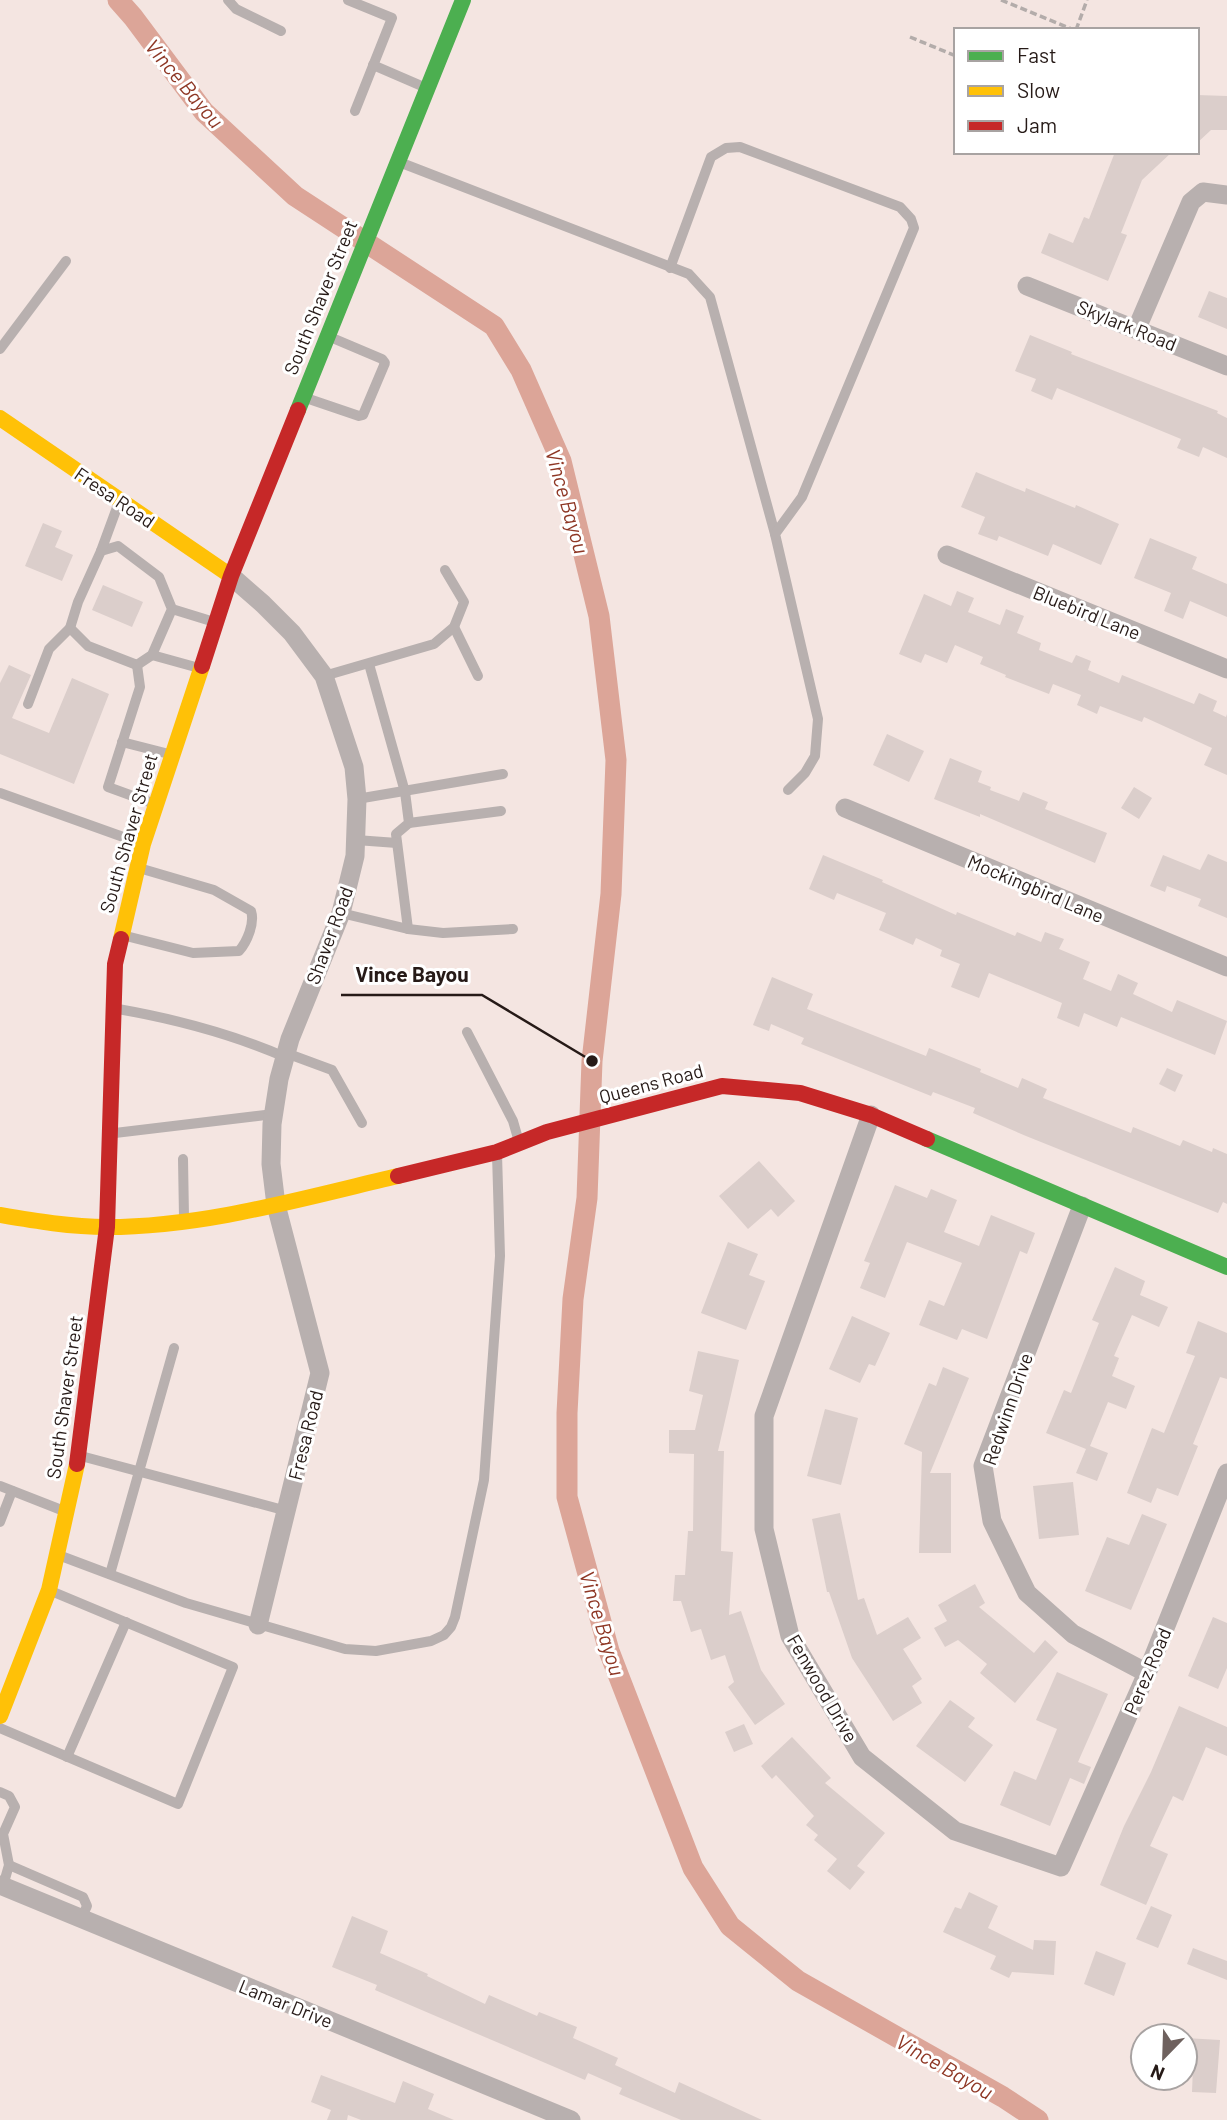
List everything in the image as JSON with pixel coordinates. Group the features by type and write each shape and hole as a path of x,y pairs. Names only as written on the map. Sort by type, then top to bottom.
{"main road":[{"name":"South Shaver Street","path":"0,1716 49,1590 79,1456 107,1227 115,964 143,844 214,621 231,576 463,0"},
{"name":"Fresa Road","path":"0,418 231,576"},
{"name":"Queens Road","path":"0,1215 53,1224 107,1227 185,1221 276,1205 497,1152 547,1132 722,1086 800,1093 871,1115 1227,1267"}],"street":[{"path":"1137,328 1191,202 1203,192 1227,195"},
{"name":"Skylark Road","path":"1027,286 1227,366"},
{"name":"Bluebird Lane","path":"947,555 1227,669"},
{"name":"Shaver Road","path":"231,576 292,633 324,676 354,767 357,799 355,856 341,913 279,1079 271,1164 276,1205"},
{"name":"Mockingbird Lane","path":"845,808 1227,967"},
{"name":"Fenwood Drive","path":"871,1115 764,1416 764,1529 790,1636 862,1757 955,1831 1061,1867"},
{"name":"Fresa Road","path":"258,1625 320,1373 276,1205"},
{"name":"Redwinn Drive","path":"1082,1206 983,1466 992,1521 1027,1593 1073,1634 1147,1673"},
{"name":"Perez Road","path":"1061,1867 1147,1673 1227,1473"},
{"name":"Lamar Drive","path":"1,1886 571,2120"}],"lane":[{"path":"228,0 236,9 281,31"},
{"path":"348,0 393,18 355,111"},
{"path":"373,65 427,88"},
{"path":"670,268 711,157 726,148 740,147 900,207 911,219 914,228 802,497 775,534"},
{"path":"398,161 689,274 710,297 775,534 818,719 815,756 806,773 788,790"},
{"path":"0,349 66,261"},
{"path":"303,396 359,416 363,415 385,363 382,359 327,336"},
{"path":"28,704 49,649 70,628 120,501"},
{"path":"70,628 88,646 136,664 152,655 172,609 159,578 118,545 102,551"},
{"path":"324,676 434,644 454,627 464,602 445,570"},
{"path":"172,609 214,621"},
{"path":"454,627 478,676"},
{"path":"152,655 200,668"},
{"path":"136,664 141,687 108,787 156,805"},
{"path":"369,664 405,792 409,823"},
{"path":"122,742 172,755"},
{"path":"357,799 503,774"},
{"path":"0,793 143,844"},
{"path":"408,929 396,834 409,823 501,811"},
{"path":"356,840 397,843"},
{"path":"122,935 193,953 239,951 244,945 253,919 251,911 214,890 138,868"},
{"path":"341,913 408,929 443,933 513,929"},
{"path":"114,1008 170,1018 187,1026 254,1044 332,1070 362,1122"},
{"path":"467,1032 513,1121 519,1143"},
{"path":"110,1133 183,1130 274,1114"},
{"path":"57,1555 186,1603 345,1649 376,1651 431,1641 444,1635 456,1617 484,1480 500,1256 497,1152"},
{"path":"183,1159 185,1221"},
{"path":"110,1574 174,1348"},
{"path":"79,1456 287,1511"},
{"path":"0,1486 68,1513"},
{"path":"0,1522 12,1491"},
{"path":"0,1728 178,1804 233,1667 49,1590"},
{"path":"67,1757 126,1622"},
{"path":"0,1792 9,1796 15,1807 3,1834 9,1865 1,1886"},
{"path":"9,1865 83,1897 87,1906 81,1919"}],"path":[{"path":"1001,0 1070,28"},
{"path":"1076,28 1087,0"},
{"path":"910,37 954,55"}],"building":[{"path":"1199,95 1227,96 1227,130 1211,130 1199,141"},
{"path":"1114,154 1170,154 1142,180 1121,233 1127,235 1108,281 1041,253 1049,233 1073,243 1084,217 1089,219"},
{"path":"1209,291 1227,298 1227,329 1198,317"},
{"path":"1030,335 1072,352 1071,354 1218,411 1217,413 1227,418 1227,458 1203,447 1199,457 1177,448 1181,439 1057,388 1052,400 1031,391 1036,379 1015,371"},
{"path":"976,472 1025,492 1026,488 1075,508 1076,505 1119,524 1101,565 1053,544 1048,556 999,536 997,541 978,534 985,517 961,507"},
{"path":"43,523 62,531 55,547 73,555 62,581 25,566"},
{"path":"1150,538 1197,557 1192,569 1227,584 1227,617 1190,601 1183,619 1164,611 1171,593 1134,578"},
{"path":"103,585 143,602 132,627 92,610"},
{"path":"957,591 974,598 968,612 1000,625 1006,609 1024,616 1017,633 1041,643 1039,650 1072,663 1076,655 1091,661 1088,670 1119,683 1122,675 1194,704 1199,693 1217,701 1213,711 1226,717 1227,714 1227,775 1204,765 1212,748 1144,717 1142,722 1100,706 1097,714 1077,705 1081,695 1053,684 1049,694 1005,677 1006,675 980,664 983,657 955,645 947,663 925,654 921,663 899,654 924,594 951,606"},
{"path":"9,665 31,675 12,718 49,733 72,678 109,694 74,784 0,754 0,683"},
{"path":"887,734 924,751 909,782 873,765"},
{"path":"950,758 982,771 978,782 991,787 990,790 1019,801 1023,792 1048,802 1045,809 1107,833 1095,863 980,814 980,817 934,799"},
{"path":"1134,787 1152,798 1139,819 1121,808"},
{"path":"1208,854 1227,862 1227,918 1198,906 1201,899 1167,886 1165,892 1150,886 1163,855 1200,870"},
{"path":"823,855 956,915 957,912 1015,936 1017,932 1041,942 1045,932 1064,939 1059,949 1090,962 1083,979 1111,991 1118,974 1138,983 1133,994 1172,1012 1177,1000 1227,1021 1215,1055 1121,1017 1117,1027 1084,1013 1079,1027 1057,1018 1062,1003 989,973 979,998 951,987 960,964 940,956 942,950 916,938 913,945 879,930 886,913 837,893 834,900 809,889"},
{"path":"772,977 813,994 807,1009 926,1056 929,1048 981,1069 980,1072 1018,1088 1022,1078 1047,1089 1043,1098 1131,1133 1133,1127 1180,1146 1183,1140 1212,1152 1213,1148 1227,1154 1227,1204 1223,1202 1218,1213 1026,1136 973,1113 975,1108 933,1092 931,1096 801,1044 804,1038 771,1024 769,1031 753,1025"},
{"path":"1167,1068 1183,1075 1175,1092 1159,1084"},
{"path":"759,1161 795,1201 778,1217 771,1209 748,1229 719,1196"},
{"path":"895,1185 927,1198 931,1189 957,1200 944,1232 979,1246 991,1215 1035,1233 1027,1254 1020,1251 987,1339 962,1329 957,1340 919,1325 929,1300 944,1306 962,1263 907,1242 885,1298 860,1288 870,1263 864,1261"},
{"path":"728,1242 758,1254 749,1275 765,1281 746,1330 701,1313"},
{"path":"1115,1267 1145,1281 1140,1295 1168,1307 1159,1327 1132,1315 1114,1356 1119,1358 1112,1376 1135,1386 1126,1409 1108,1402 1090,1446 1108,1453 1097,1481 1076,1473 1086,1449 1046,1433 1064,1390 1071,1393 1099,1323 1092,1320"},
{"path":"852,1316 890,1333 875,1366 869,1364 860,1383 829,1369"},
{"path":"1198,1321 1227,1333 1227,1379 1220,1377 1193,1444 1198,1446 1178,1496 1157,1488 1151,1503 1127,1493 1152,1428 1164,1433 1195,1356 1186,1353"},
{"path":"698,1351 739,1360 718,1451 724,1451 721,1551 733,1552 729,1615 741,1611 761,1670 785,1704 755,1725 728,1687 734,1682 725,1655 711,1660 701,1629 691,1632 681,1601 673,1601 675,1575 685,1575 688,1531 693,1531 694,1454 669,1453 669,1430 695,1430 703,1395 689,1391"},
{"path":"943,1367 969,1378 930,1473 951,1473 951,1553 919,1553 922,1452 904,1444 929,1383 936,1386"},
{"path":"825,1409 858,1418 841,1485 807,1476"},
{"path":"1073,1482 1079,1535 1039,1539 1033,1486"},
{"path":"840,1513 858,1600 864,1598 877,1635 908,1617 921,1638 903,1649 922,1679 912,1686 922,1703 893,1721 852,1658 827,1592 812,1519"},
{"path":"1142,1514 1167,1524 1131,1610 1085,1591 1107,1537 1129,1545"},
{"path":"975,1584 985,1603 979,1607 1034,1653 1045,1640 1058,1652 1015,1703 980,1673 987,1664 958,1640 945,1647 934,1628 947,1621 938,1605"},
{"path":"1213,1617 1227,1623 1227,1668 1218,1689 1188,1676"},
{"path":"1057,1672 1108,1694 1078,1762 1091,1767 1084,1784 1070,1778 1050,1826 1000,1805 1014,1771 1036,1780 1057,1729 1036,1720"},
{"path":"950,1700 975,1718 968,1727 993,1745 965,1782 916,1746"},
{"path":"1179,1706 1227,1727 1227,1756 1206,1747 1183,1801 1173,1796 1150,1846 1168,1854 1146,1905 1100,1885"},
{"path":"744,1724 753,1744 734,1752 725,1732"},
{"path":"792,1737 831,1778 825,1783 885,1833 857,1866 865,1872 850,1890 827,1871 837,1859 814,1840 818,1835 806,1825 814,1816 776,1775 772,1779 761,1766"},
{"path":"969,1892 998,1906 988,1928 1033,1950 1034,1940 1056,1941 1054,1975 1012,1972 1009,1978 990,1969 996,1956 943,1932 955,1907 961,1909"},
{"path":"1151,1906 1172,1915 1158,1948 1136,1939"},
{"path":"352,1916 388,1931 380,1953 485,2004 489,1995 537,2016 539,2012 577,2027 573,2038 618,2058 615,2065 675,2093 679,2082 762,2120 681,2120 619,2094 622,2088 588,2073 585,2080 375,1990 377,1985 332,1967"},
{"path":"1193,1948 1227,1961 1227,1980 1187,1964"},
{"path":"1096,1951 1126,1963 1114,1996 1084,1984"},
{"path":"1199,2039 1220,2040 1216,2093 1192,2092 1199,2092"},
{"path":"321,2075 395,2103 403,2081 434,2094 428,2109 454,2120 361,2120 348,2115 347,2120 327,2120 331,2110 311,2102"}],"waterway":[{"name":"Vince Bayou","path":"118,0 204,112 295,196 494,326 521,370 561,461 599,616 616,760 611,894 592,1061 587,1198 573,1299 567,1413 567,1497 609,1651 693,1868 730,1926 798,1981 1003,2097 1038,2120"}],"traffic: fast":[{"path":"298,410 463,0"},
{"path":"927,1139 1227,1267"}],"traffic: slow":[{"path":"0,418 231,576"},
{"path":"121,939 143,844 202,666"},
{"path":"0,1215 94,1227 144,1226 254,1210 398,1176"},
{"path":"0,1716 49,1590 77,1464"}],"traffic: jam":[{"path":"202,666 231,576 298,410"},
{"path":"77,1464 107,1227 115,964 121,939"},
{"path":"398,1176 497,1152 547,1132 722,1086 800,1093 871,1115 927,1139"}],"place":[{"name":"Vince Bayou","path":"592,1061"}]}
